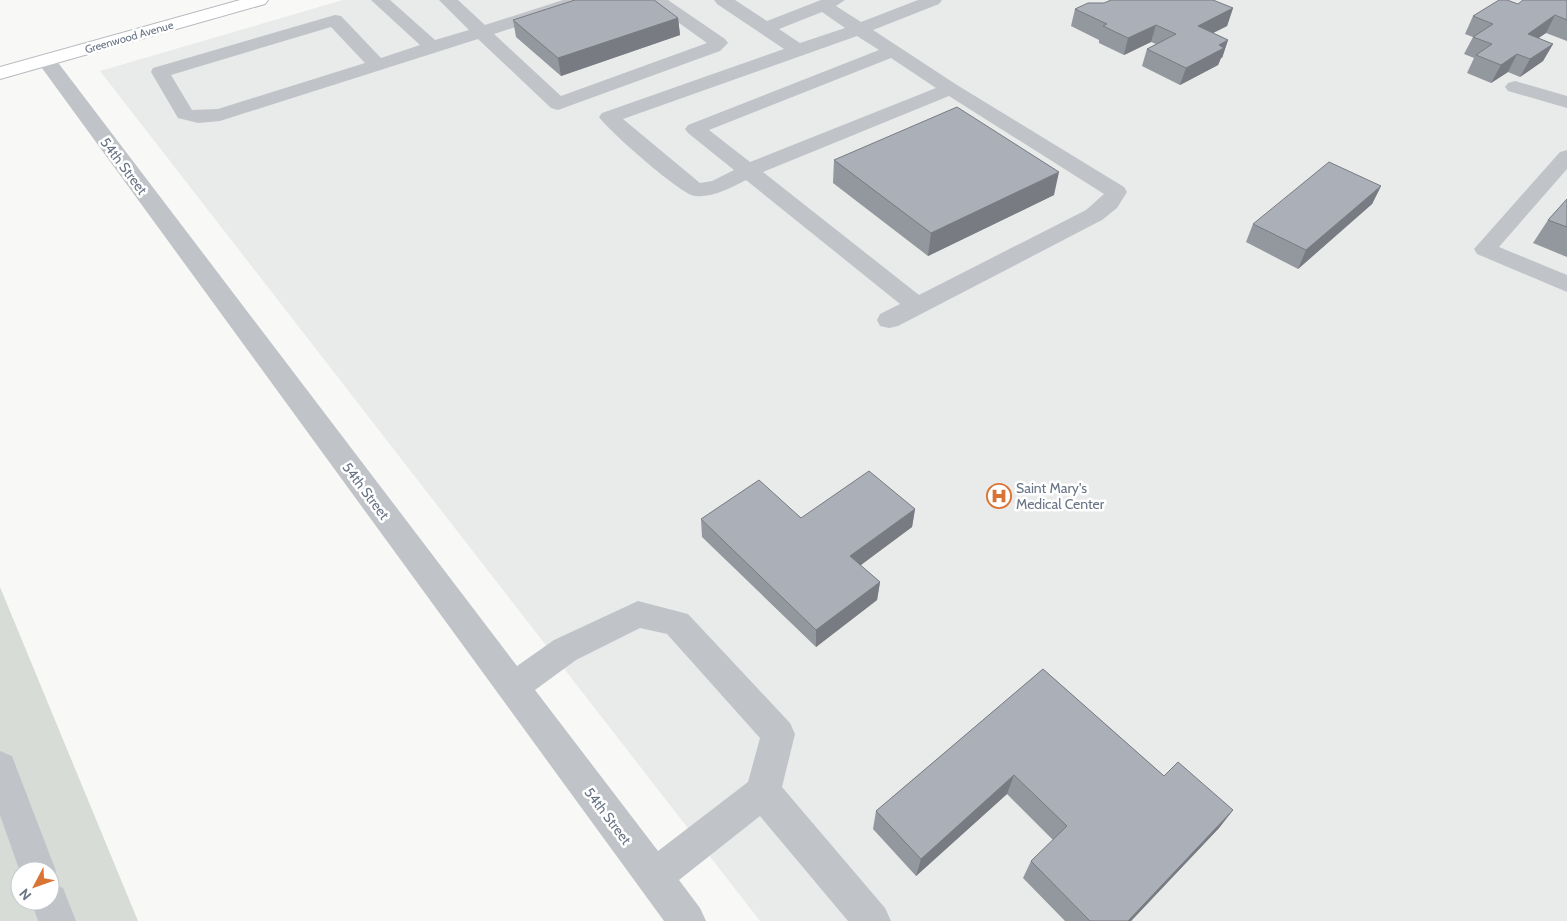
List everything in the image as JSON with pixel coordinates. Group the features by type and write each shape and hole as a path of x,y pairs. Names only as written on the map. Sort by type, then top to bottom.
{"main road":[{"name":"Greenwood Avenue","path":"0,74 259,0"}],"street":[{"path":"380,0 432,47"},
{"path":"448,0 558,104 714,47 718,43 656,0"},
{"path":"377,65 335,20 160,72 185,114 198,117 220,115 377,65 482,31 580,0"},
{"path":"723,0 798,50"},
{"path":"791,0 822,5 1116,192 1108,203 1094,215 889,320"},
{"path":"933,0 858,29 609,117 680,179 696,190 718,186 773,159 950,88"},
{"path":"766,28 822,5"},
{"path":"893,51 695,129 917,305"},
{"name":"54th Street","path":"46,60 687,921"},
{"path":"1515,87 1567,102"},
{"path":"1567,156 1486,249 1567,284"},
{"path":"513,687 565,650 638,614 677,623 778,734 764,792 654,877"},
{"path":"0,766 34,861"},
{"path":"764,792 872,921"}],"shaded area":[{"name":"Saint Mary's Medical Center","path":"343,0 1567,0 1567,921 760,921 100,71"},
{"path":"0,587 138,921 0,921"}],"building":[{"path":"575,0 654,0 678,18 558,58 513,20"},
{"path":"1111,0 1213,0 1233,8 1198,26 1228,40 1219,45 1224,48 1186,68 1147,49 1176,34 1156,25 1128,38 1103,26 1107,24 1075,9 1088,3 1104,3"},
{"path":"1499,0 1507,0 1518,4 1523,0 1565,0 1567,1 1567,20 1555,15 1528,34 1553,44 1530,59 1517,54 1501,65 1476,55 1492,44 1473,37 1493,24 1473,16"},
{"path":"957,107 1059,172 931,233 834,160"},
{"path":"1329,162 1381,186 1306,250 1253,224"},
{"path":"1567,199 1567,227 1548,220"},
{"path":"869,471 915,509 850,556 880,582 816,630 701,519 759,480 801,518"},
{"path":"1043,669 1164,776 1178,762 1233,810 1128,921 1090,921 1031,861 1067,826 1014,775 921,859 876,811"}],"place":[{"name":"Saint Mary's Medical Center","path":"999,496"}]}
